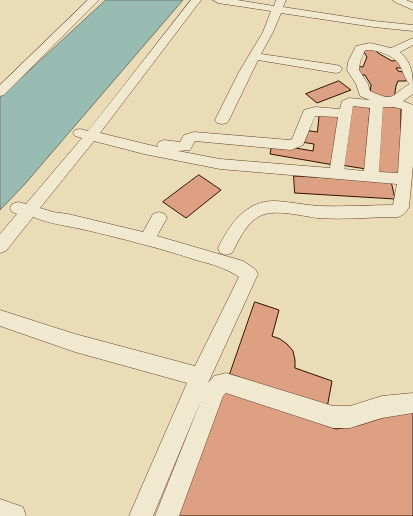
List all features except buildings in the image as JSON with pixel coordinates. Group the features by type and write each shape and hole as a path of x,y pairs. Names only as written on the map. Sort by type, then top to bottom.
{"street":[{"path":"0,92 94,0"},
{"path":"177,17 185,0"},
{"path":"0,246 24,209 85,135 177,17 196,0"},
{"path":"218,0 280,4 374,24 413,28"},
{"path":"398,0 413,8"},
{"path":"409,0 413,2"},
{"path":"222,120 245,72 268,32 280,4"},
{"path":"390,53 413,41"},
{"path":"364,93 361,80 353,71 360,48 369,45 378,47 402,60 413,81"},
{"path":"254,56 336,69"},
{"path":"314,107 364,93 376,99 393,102 401,99 413,88"},
{"path":"226,248 232,235 240,224 249,215 263,208 276,207 319,212 398,211 401,207 410,141 409,108 402,105 376,105 349,102 347,104 345,114 336,173"},
{"path":"371,176 376,105"},
{"path":"183,151 189,138 194,136 295,144 298,142 309,113 315,111 345,114"},
{"path":"85,135 144,149 183,151 220,164 405,179"},
{"path":"0,229 24,209"},
{"path":"24,209 52,218 68,220 147,239 238,266 249,274 200,377 141,516"},
{"path":"147,239 159,218"},
{"path":"0,318 75,343 200,377"},
{"path":"167,516 215,390 222,383 333,417 350,417 382,407 413,403"},
{"path":"0,511 14,516"}],"water":[{"path":"106,0 183,0 24,185 0,210 0,98"}]}
